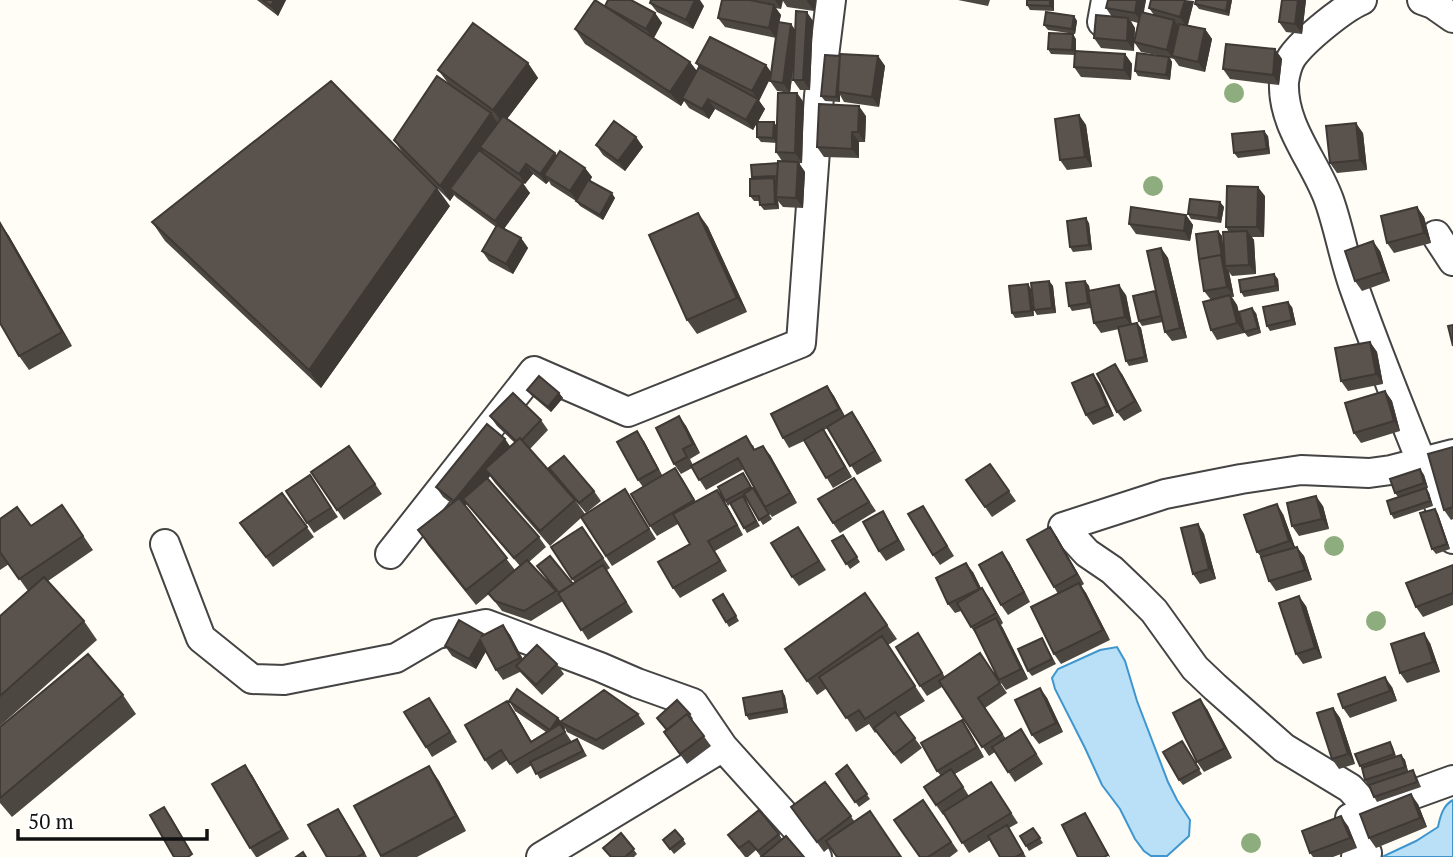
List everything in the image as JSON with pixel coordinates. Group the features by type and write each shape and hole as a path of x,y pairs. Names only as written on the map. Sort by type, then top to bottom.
{"street":[{"path":"390,554 534,371 628,412 800,343 819,96 831,0"},
{"path":"1362,0 1328,23 1291,58 1284,81 1287,107 1301,145 1329,200 1353,285 1453,540"},
{"path":"1422,0 1453,18"},
{"path":"1436,234 1453,261"},
{"path":"1370,810 1350,788 1284,748 1215,687 1195,668 1154,611 1112,570 1087,553 1063,527 1165,494 1241,479 1301,470 1391,470 1453,454"},
{"path":"165,544 201,638 252,679 284,680 396,658 437,634 486,624 692,703 723,747 806,839 817,857"},
{"path":"541,857 723,747"},
{"path":"1356,857 1367,853 1350,818 1453,780"}],"water":[{"path":"1117,647 1125,661 1168,782 1190,820 1189,836 1167,856 1151,856 1135,839 1120,809 1102,785 1052,678 1058,669 1100,650"},
{"path":"1453,800 1453,857 1382,857 1438,827 1444,808"}],"building":[{"path":"263,0 274,0 271,6"},
{"path":"595,0 690,62 670,92 575,29"},
{"path":"608,0 631,0 655,13 646,29 605,6"},
{"path":"651,0 695,0 686,20 650,3"},
{"path":"722,0 750,0 774,5 769,28 718,18"},
{"path":"1027,0 1050,0 1050,6 1027,5"},
{"path":"1108,0 1137,0 1135,13 1106,8"},
{"path":"1151,0 1185,0 1180,17 1149,8"},
{"path":"1196,0 1228,0 1226,11 1195,4"},
{"path":"1282,0 1298,0 1295,24 1279,22"},
{"path":"796,11 807,12 803,80 793,80"},
{"path":"1046,12 1074,16 1072,29 1044,25"},
{"path":"1141,12 1174,20 1167,50 1134,42"},
{"path":"1096,15 1128,18 1127,41 1094,38"},
{"path":"778,22 791,24 783,83 770,81"},
{"path":"473,23 528,63 493,110 438,70"},
{"path":"1179,24 1205,29 1198,62 1172,56"},
{"path":"1049,33 1073,34 1072,50 1048,49"},
{"path":"710,37 766,65 752,91 696,63"},
{"path":"1226,44 1275,49 1273,75 1223,69"},
{"path":"1075,51 1125,54 1124,70 1074,67"},
{"path":"1137,53 1169,57 1166,75 1135,71"},
{"path":"840,54 878,56 872,97 838,92"},
{"path":"825,55 840,56 836,97 821,96"},
{"path":"699,67 758,99 746,120 708,99 702,109 682,98"},
{"path":"437,76 491,113 440,186 394,140"},
{"path":"331,81 437,188 309,370 152,222"},
{"path":"778,93 797,93 795,153 776,152"},
{"path":"819,104 859,106 858,132 852,132 852,149 817,147"},
{"path":"1079,115 1085,157 1060,160 1055,119"},
{"path":"503,116 555,153 540,174 526,164 519,174 480,147"},
{"path":"614,121 636,137 618,161 596,145"},
{"path":"757,122 774,122 773,138 757,137"},
{"path":"1356,123 1360,160 1330,163 1326,126"},
{"path":"1264,131 1267,149 1234,153 1232,134"},
{"path":"479,150 523,183 495,221 450,189"},
{"path":"560,151 585,168 570,191 544,175"},
{"path":"778,161 798,162 796,198 776,197"},
{"path":"778,163 777,176 752,177 751,165"},
{"path":"774,178 775,204 760,205 759,196 750,196 750,179"},
{"path":"588,180 612,193 600,215 576,201"},
{"path":"1227,186 1258,187 1257,227 1226,227"},
{"path":"1190,199 1220,202 1218,218 1188,214"},
{"path":"1131,207 1186,215 1184,231 1129,224"},
{"path":"1417,207 1424,233 1387,243 1381,216"},
{"path":"698,213 737,298 687,320 649,235"},
{"path":"1086,218 1089,245 1070,247 1067,221"},
{"path":"0,223 62,332 19,356 0,323"},
{"path":"497,225 521,238 506,264 482,251"},
{"path":"1218,231 1222,257 1199,259 1196,234"},
{"path":"1247,231 1249,265 1225,266 1223,232"},
{"path":"1373,241 1383,272 1355,281 1345,251"},
{"path":"1161,248 1180,328 1165,332 1147,251"},
{"path":"1221,255 1227,287 1204,291 1199,259"},
{"path":"1274,274 1276,286 1241,292 1239,280"},
{"path":"1049,281 1052,308 1034,310 1031,283"},
{"path":"1085,281 1088,303 1069,306 1066,283"},
{"path":"1028,284 1031,311 1012,313 1009,286"},
{"path":"1119,285 1125,317 1094,323 1088,291"},
{"path":"1155,291 1161,316 1139,321 1133,296"},
{"path":"1230,295 1237,323 1211,330 1203,302"},
{"path":"1288,302 1292,320 1267,326 1263,307"},
{"path":"1252,308 1258,328 1244,332 1239,312"},
{"path":"1137,323 1145,357 1126,361 1118,327"},
{"path":"1453,325 1453,346 1448,326"},
{"path":"1370,342 1376,374 1341,381 1335,348"},
{"path":"1115,364 1135,401 1117,412 1097,374"},
{"path":"1093,374 1107,406 1086,415 1072,383"},
{"path":"539,376 559,393 548,407 527,390"},
{"path":"827,386 839,409 783,438 771,414"},
{"path":"1385,391 1394,421 1354,433 1345,403"},
{"path":"513,393 541,420 522,440 520,438 516,441 490,416"},
{"path":"852,412 875,451 850,466 827,427"},
{"path":"679,416 693,444 683,449 687,457 674,464 656,428"},
{"path":"487,424 505,439 454,501 436,487"},
{"path":"823,429 845,467 826,478 804,440"},
{"path":"637,431 658,469 638,480 617,442"},
{"path":"746,436 754,450 763,446 790,493 765,507 738,458 699,480 691,466"},
{"path":"520,438 575,500 540,531 485,469"},
{"path":"349,446 375,484 337,510 311,472"},
{"path":"1453,447 1453,507 1444,510 1428,454"},
{"path":"564,456 594,491 579,503 549,468"},
{"path":"990,464 1009,491 985,507 966,480"},
{"path":"675,468 694,500 650,526 631,494"},
{"path":"1420,469 1424,483 1395,493 1390,479"},
{"path":"743,473 751,487 725,501 718,487"},
{"path":"310,475 331,508 307,523 286,491"},
{"path":"487,478 539,537 514,558 463,499"},
{"path":"854,478 869,502 833,523 818,499"},
{"path":"753,488 769,514 759,520 744,494"},
{"path":"1426,488 1430,501 1391,514 1387,501"},
{"path":"625,489 649,529 606,556 581,517"},
{"path":"717,490 737,525 708,541 720,561 673,588 658,562 690,544 673,514"},
{"path":"282,493 307,527 266,557 240,523"},
{"path":"743,496 756,521 744,528 730,503"},
{"path":"1316,496 1322,519 1292,526 1287,503"},
{"path":"459,498 507,558 466,590 418,530"},
{"path":"1277,504 1289,541 1257,552 1244,515"},
{"path":"62,505 83,536 19,579 0,552 0,519 17,507 31,526"},
{"path":"923,506 947,546 933,555 908,514"},
{"path":"1435,509 1447,544 1432,549 1420,513"},
{"path":"883,511 898,540 879,551 863,522"},
{"path":"1198,524 1209,569 1193,574 1181,528"},
{"path":"582,527 603,558 572,579 551,547"},
{"path":"798,527 819,561 792,577 771,543"},
{"path":"1050,527 1077,574 1054,587 1027,540"},
{"path":"843,535 857,557 846,564 832,541"},
{"path":"1297,547 1305,570 1269,581 1261,557"},
{"path":"1002,552 1024,592 1001,605 979,565"},
{"path":"550,556 573,584 559,593 537,566"},
{"path":"527,560 556,591 524,611 495,601 488,593"},
{"path":"966,563 979,589 948,604 936,578"},
{"path":"603,565 626,602 581,630 558,593"},
{"path":"1453,565 1453,593 1416,607 1406,583"},
{"path":"44,577 84,621 0,696 0,616"},
{"path":"1079,583 1103,630 1054,654 1031,607"},
{"path":"982,588 996,613 971,627 957,603"},
{"path":"865,593 887,625 807,681 785,649"},
{"path":"723,594 736,616 726,622 713,600"},
{"path":"1299,596 1315,648 1296,654 1279,603"},
{"path":"996,618 1021,669 999,680 974,629"},
{"path":"459,620 483,634 482,636 503,625 520,658 496,670 480,640 469,659 445,646"},
{"path":"918,633 942,673 920,686 896,647"},
{"path":"1424,633 1433,662 1400,673 1391,644"},
{"path":"882,636 915,686 865,719 859,710 846,718 819,677"},
{"path":"1042,638 1052,659 1028,671 1018,649"},
{"path":"537,645 557,664 536,685 516,666"},
{"path":"980,653 1000,683 978,698 1002,734 982,747 939,681"},
{"path":"88,654 123,695 0,798 0,727"},
{"path":"1385,677 1390,691 1343,708 1338,694"},
{"path":"1040,688 1056,723 1032,735 1015,700"},
{"path":"517,689 558,718 550,730 509,701"},
{"path":"604,690 638,714 596,740 560,722"},
{"path":"782,691 785,708 746,715 743,698"},
{"path":"429,698 450,732 426,747 404,712"},
{"path":"1200,699 1225,748 1197,762 1173,713"},
{"path":"677,700 690,714 667,730 657,718"},
{"path":"507,701 531,742 560,724 565,732 510,764 501,750 485,760 465,725"},
{"path":"1333,708 1348,754 1332,759 1317,713"},
{"path":"895,712 915,738 894,754 874,728"},
{"path":"687,714 704,736 680,754 664,732"},
{"path":"962,720 977,747 937,771 921,743"},
{"path":"1021,729 1036,754 1008,772 992,747"},
{"path":"577,739 583,751 536,774 530,762"},
{"path":"1182,741 1199,769 1179,780 1163,752"},
{"path":"1390,742 1394,754 1360,766 1355,754"},
{"path":"1401,755 1405,767 1365,780 1362,768"},
{"path":"245,765 282,830 250,848 212,784"},
{"path":"847,765 867,794 855,802 836,774"},
{"path":"429,766 456,816 381,856 354,806"},
{"path":"951,769 963,787 936,805 924,787"},
{"path":"1413,770 1417,782 1374,797 1369,785"},
{"path":"825,782 851,816 817,842 791,807"},
{"path":"991,782 1011,813 962,843 943,812"},
{"path":"1411,794 1420,818 1369,838 1360,814"},
{"path":"923,800 951,842 928,857 920,857 894,820"},
{"path":"164,807 192,854 188,857 174,857 150,815"},
{"path":"338,809 364,853 357,857 327,857 308,825"},
{"path":"759,810 779,834 758,851 749,841 739,848 728,835"},
{"path":"870,811 901,857 837,857 826,841"},
{"path":"1085,813 1108,855 1104,857 1078,857 1062,825"},
{"path":"1341,816 1350,838 1310,853 1302,831"},
{"path":"1007,825 1023,853 1015,857 1000,857 988,836"},
{"path":"1033,828 1040,838 1026,846 1020,836"},
{"path":"675,830 683,839 670,849 663,840"},
{"path":"621,833 634,849 625,857 611,857 603,848"},
{"path":"786,836 804,857 761,857"}]}
